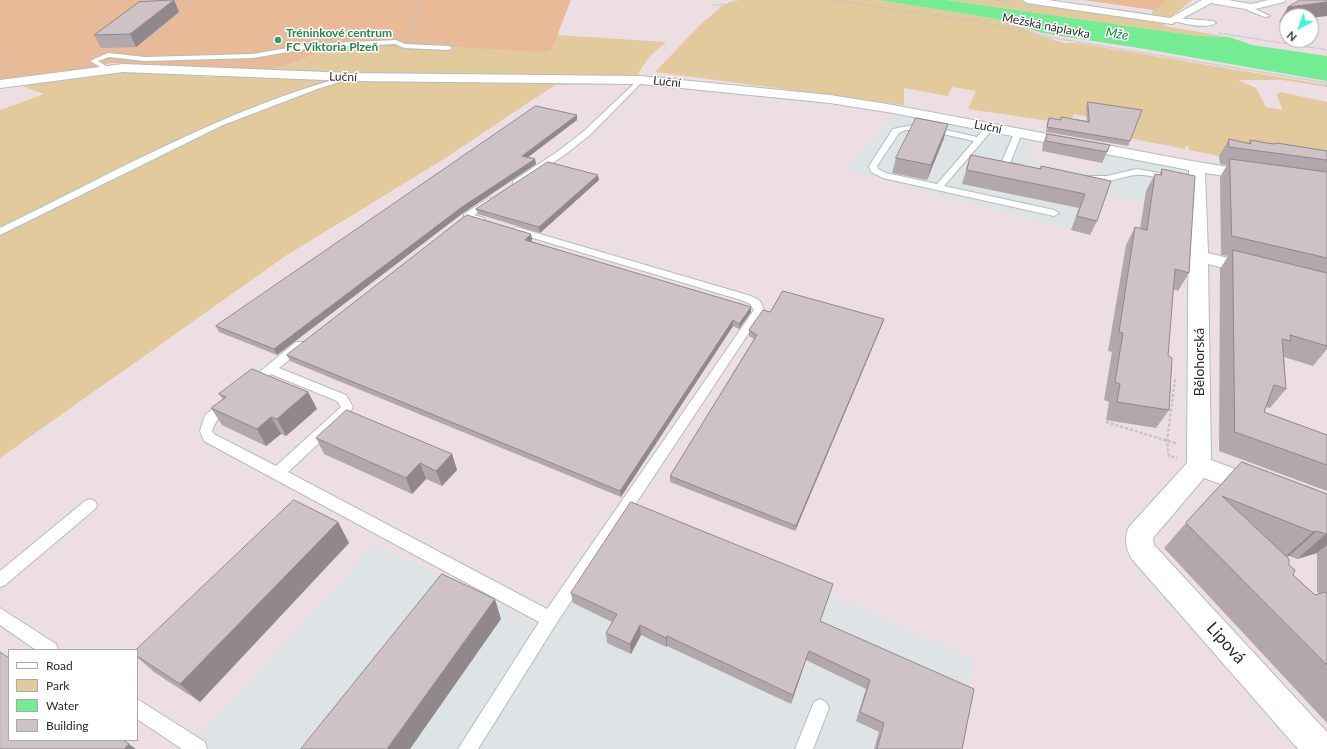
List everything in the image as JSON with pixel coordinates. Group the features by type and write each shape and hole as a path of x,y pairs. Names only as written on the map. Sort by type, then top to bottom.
{"street":[{"path":"1027,0 1174,20 1209,0 1251,7 1280,0"},
{"name":"Luční","path":"0,84 123,68 351,77 641,80 830,99 990,127 1197,167 1266,176"},
{"name":"Bělohorská","path":"1197,167 1193,182 1199,256 1199,466"},
{"path":"1199,256 1274,275"},
{"path":"1199,466 1276,494"},
{"name":"Lipová","path":"1199,466 1139,534 1141,550 1320,749"}],"lane":[{"path":"1251,7 1249,9 1251,11 1267,16"},
{"path":"1174,20 1197,23 1213,23"},
{"path":"109,70 93,62 108,55 145,59 218,58 267,55 311,46 396,42 404,46 449,48"},
{"path":"0,232 220,123 318,87 351,77"},
{"path":"454,226 560,154 587,133 641,80"},
{"path":"979,140 918,127 908,127 896,131 873,166 874,170 883,175 1054,213"},
{"path":"938,187 990,127"},
{"path":"1018,133 1005,164 1027,169"},
{"path":"1080,178 1107,179 1138,172 1179,180"},
{"path":"467,216 489,223"},
{"path":"467,749 550,619 759,310 759,306 753,301 745,298 504,227"},
{"path":"312,336 269,369 210,418 206,431 209,437 550,619"},
{"path":"269,369 342,398 346,402 347,407 343,414 278,473"},
{"path":"0,580 90,504"},
{"path":"0,616 49,649"},
{"path":"804,749 820,708"},
{"path":"138,709 198,749"}],"path":[{"path":"127,57 137,52 194,0"},
{"path":"404,46 412,19 421,8 424,0"},
{"path":"713,5 728,4 735,0"},
{"name":"Mežská náplavka","path":"832,0 974,21 1060,39 1327,83"},
{"path":"1212,31 1327,50"}],"shaded area":[{"name":"Tréninkové centrum FC Viktoria Plzeň","path":"0,0 571,0 552,49 546,52 453,47 452,49 386,47 383,45 336,47 286,65 262,71 111,63 78,72 0,81"},
{"path":"1083,0 1168,0 1154,10"},
{"path":"893,114 1033,139 1028,161 1096,174 1106,153 1186,168 1185,193 1145,204 1087,191 1071,230 847,170"},
{"path":"375,543 552,633 590,576 802,672 829,594 974,660 957,749 188,749"}],"green space":[{"path":"739,0 879,0 997,19 1037,33 1026,31 1064,43 1077,43 1327,85 1327,87 1283,80 1238,80 1256,88 1266,107 1283,110 1276,94 1281,92 1327,102 1327,182 1240,160 1189,150 1189,147 1185,146 1185,149 1113,135 1102,120 1074,114 1069,124 968,109 976,91 952,87 948,96 904,88 904,105 655,72 700,25 722,6"},
{"path":"946,0 1036,0 1096,6 1152,14 1152,11 1168,0 1192,0 1165,22 1164,26 1229,37 1198,36"},
{"path":"557,35 666,42 649,57 631,84 555,85 444,159 287,255 0,458 0,110 44,94 17,84 113,73 151,72 211,77 222,69 286,65 336,47 383,45 386,47 451,49 453,47 552,49"}],"water":[{"name":"Mže","path":"879,0 946,0 1198,36 1229,37 1252,45 1327,56 1327,81 1139,48 1042,33 997,19"}],"building":[{"path":"174,0 130,34 94,35 139,2"},
{"path":"1300,0 1327,0 1327,2 1288,7"},
{"path":"1088,102 1142,110 1130,141 1047,127 1049,118 1061,120 1061,117 1089,122"},
{"path":"536,106 577,115 522,156 535,159 462,207 274,349 216,326"},
{"path":"916,118 948,124 931,165 896,158"},
{"path":"1047,134 1110,145 1107,152 1046,141"},
{"path":"1229,139 1251,144 1250,140 1327,151 1327,160 1229,147"},
{"path":"971,155 1041,169 1041,166 1111,181 1097,221 1077,216 1085,194 967,170"},
{"path":"1230,159 1327,172 1327,258 1232,236"},
{"path":"548,162 598,175 539,227 476,209"},
{"path":"1162,169 1195,176 1189,273 1175,269 1168,356 1172,358 1169,410 1117,402 1120,384 1115,382 1123,333 1119,332 1135,227 1147,230 1155,174 1161,175"},
{"path":"467,215 531,234 525,240 751,307 739,324 733,320 620,491 287,355"},
{"path":"1233,250 1327,273 1327,346 1290,335 1291,341 1282,339 1286,389 1274,385 1264,412 1327,435 1327,465 1235,432"},
{"path":"783,291 884,319 796,526 670,476 757,335 749,330 763,310 770,312"},
{"path":"252,369 308,392 277,419 271,417 257,429 211,408 226,397 219,394"},
{"path":"347,410 452,454 436,471 420,463 406,478 316,438"},
{"path":"1242,462 1327,494 1327,534 1317,531 1313,532 1222,496 1289,559 1289,565 1295,570 1293,575 1315,595 1324,592 1327,594 1327,665 1186,523"},
{"path":"294,500 338,522 180,684 138,657 137,649"},
{"path":"631,502 833,584 820,621 974,689 962,749 877,749 884,723 860,712 870,680 809,651 793,695 667,636 666,638 640,625 630,644 606,633 617,614 571,593"},
{"path":"442,574 495,599 387,749 301,749"},
{"path":"0,652 8,657 8,741 124,741 129,744 124,749 0,749"}],"place":[{"name":"Tréninkové centrum FC Viktoria Plzeň","path":"278,40"}]}
